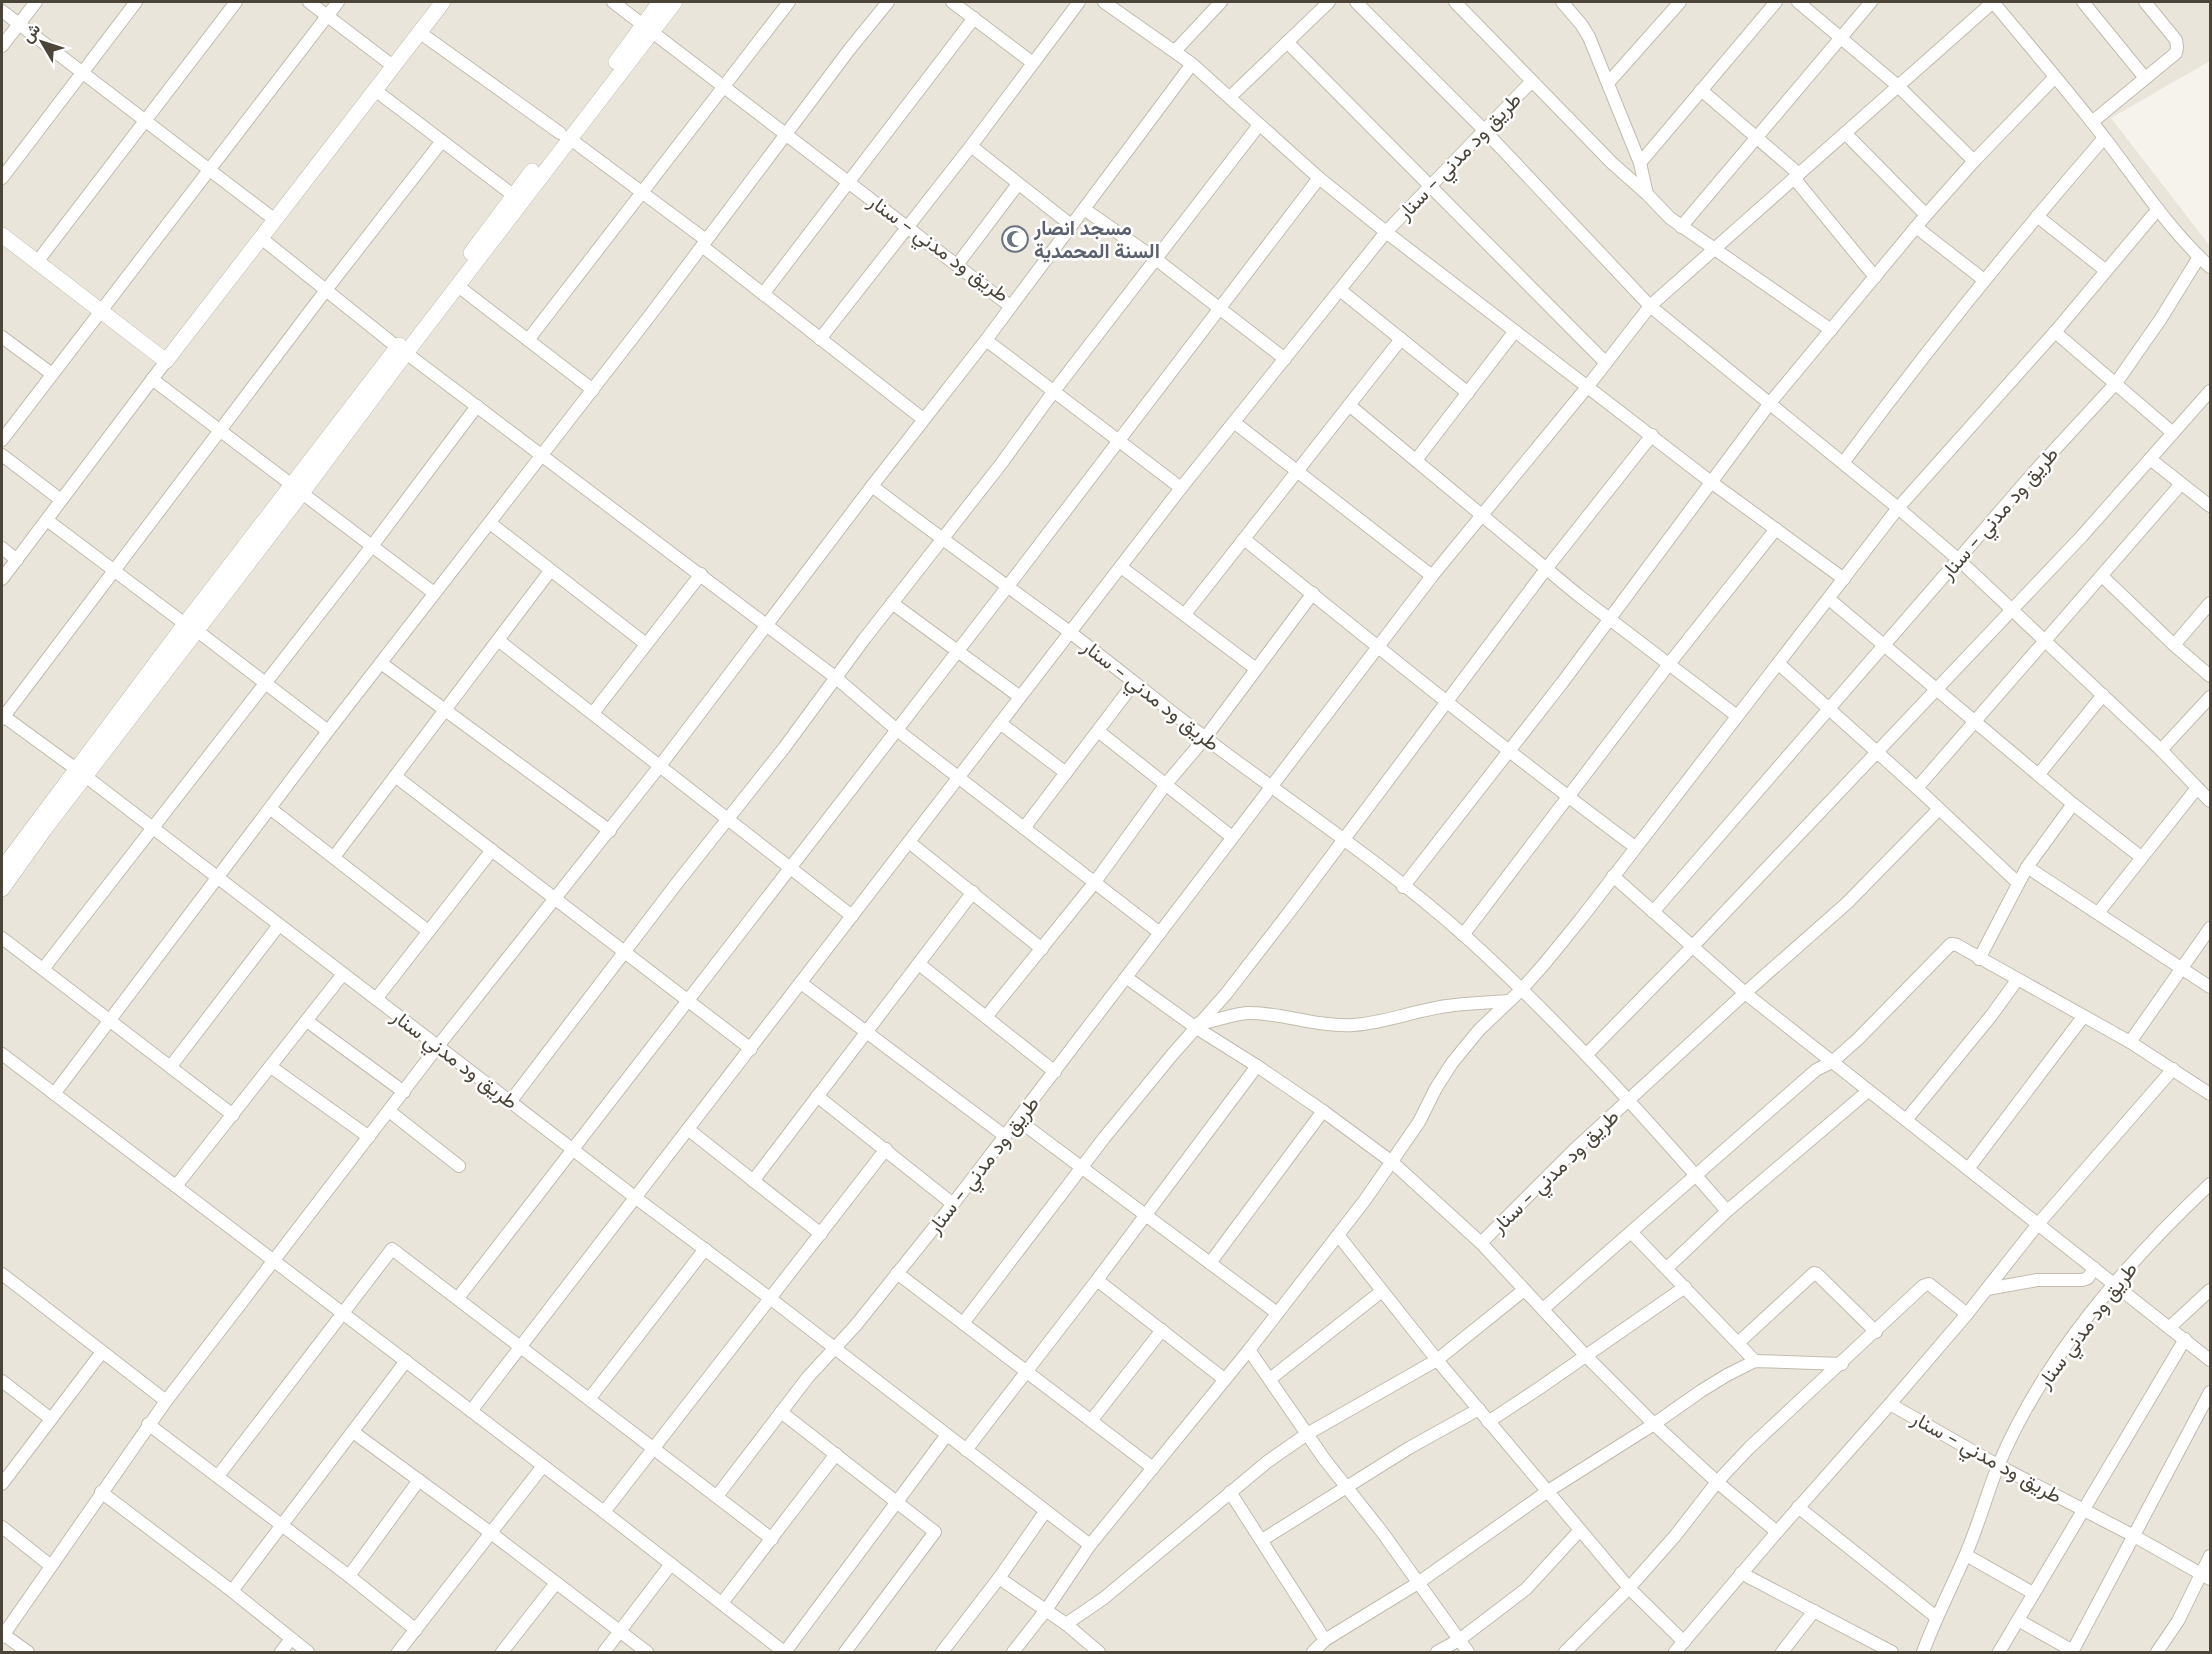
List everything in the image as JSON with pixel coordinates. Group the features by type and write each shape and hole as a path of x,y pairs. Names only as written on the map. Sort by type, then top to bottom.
{"street":[{"path":"2,46 36,2"},
{"path":"2,178 136,2"},
{"path":"37,262 236,2"},
{"path":"309,2 393,66"},
{"path":"2,440 338,2"},
{"path":"2,579 152,379 443,2"},
{"name":"طريق ود مدني - سنار","path":"613,2 1010,306 1192,64 1319,178 1386,232 1711,482 1844,579"},
{"path":"647,28 660,2"},
{"path":"401,350 459,286 565,135 647,28 675,2"},
{"path":"528,340 789,2"},
{"path":"54,1094 328,731 542,457 888,2"},
{"path":"952,2 1033,63"},
{"path":"820,339 971,146 1079,2"},
{"path":"1104,2 1192,64"},
{"path":"1175,51 1221,2"},
{"path":"1230,97 1329,2"},
{"path":"1356,2 1484,130 1650,306 1899,508 1959,560 2161,750 2211,801"},
{"path":"1455,2 1662,211 1831,330"},
{"path":"1562,2 1585,30 1640,163 1647,194"},
{"path":"1608,83 1680,2"},
{"path":"1640,163 1776,2"},
{"path":"1798,2 1898,86 1974,161"},
{"path":"1681,226 1871,2"},
{"name":"طريق ود مدني - سنار","path":"717,1496 808,1377 835,1348 953,1204 1432,576 1588,386 1650,306 1993,2 2092,122 2158,209 2199,258 2211,267"},
{"path":"2083,2 2145,78"},
{"path":"2092,122 2176,53 2176,40 2145,2"},
{"path":"2,11 275,220"},
{"path":"763,294 974,18"},
{"path":"419,32 643,192 763,294 923,419"},
{"path":"1287,42 1606,363"},
{"path":"1403,886 1610,619 1770,404 1916,226 1974,161 2055,77"},
{"name":"طريق ود مدني - سنار","path":"1532,81 1386,232 1180,488 1070,632 1205,738 1403,886 1463,935 1522,988 1587,1054 1727,1211"},
{"path":"375,90 513,195"},
{"path":"1701,90 1797,176 1875,277"},
{"path":"510,1102 1260,125"},
{"path":"1845,133 1926,215"},
{"path":"2,869 80,772 297,489 513,195 565,135"},
{"path":"1842,463 1984,280 2104,138"},
{"path":"80,772 2,717 442,141"},
{"path":"971,146 1071,225"},
{"path":"458,1298 1008,586 1319,178"},
{"path":"957,265 1018,184"},
{"path":"1084,209 1285,359"},
{"path":"1013,1653 1046,1610 1090,1545 1249,1350 1338,1235 1419,1122 1452,1063 1479,1030 1545,963 1899,508 2055,332 2158,209"},
{"path":"2037,216 2105,270"},
{"path":"1916,226 1984,280"},
{"path":"2,235 166,361"},
{"path":"261,238 401,350 835,677 897,730 1160,933"},
{"name":"طريق ود مدني - سنار","path":"1653,912 2034,472 2116,383 2160,320 2199,258"},
{"path":"459,286 593,390"},
{"path":"1340,290 1468,393"},
{"path":"28,1653 4,1630 51,1566 148,1424 438,1046 610,831 1010,306"},
{"path":"1416,460 1515,331"},
{"path":"2055,332 2173,433"},
{"path":"2,337 52,374"},
{"path":"1185,614 1401,339"},
{"path":"986,340 1180,488"},
{"path":"152,379 434,593"},
{"path":"1587,1054 1936,690 2211,391"},
{"path":"1349,405 1483,514 1546,569 1737,716"},
{"path":"43,969 372,546 477,406"},
{"path":"1234,423 1432,576"},
{"path":"964,1322 1082,1167 1197,1025 1233,985 1546,569 1652,435"},
{"path":"2,455 62,500"},
{"path":"2150,459 2209,503"},
{"path":"1917,788 2181,484"},
{"path":"471,1411 1070,632 942,540 872,486"},
{"path":"47,520 328,731"},
{"path":"490,523 646,644"},
{"path":"1463,935 1669,664 1776,529"},
{"path":"1244,539 1447,702 1635,847"},
{"path":"2,548 17,560"},
{"path":"1121,567 1256,669"},
{"path":"334,857 550,571"},
{"path":"593,713 701,574"},
{"path":"2102,576 2174,645 2211,676"},
{"path":"987,1017 1095,882 1166,784 1205,738 1312,593"},
{"path":"1829,599 2073,804 2141,857"},
{"path":"892,603 1020,697"},
{"path":"2174,645 2211,603"},
{"path":"498,640 852,916"},
{"path":"381,663 610,831"},
{"path":"1779,664 1940,809 2018,883"},
{"path":"1024,828 1134,683"},
{"path":"2039,774 2103,695"},
{"path":"2161,750 2211,697"},
{"path":"1000,723 1066,773"},
{"path":"1098,731 1232,837"},
{"path":"2,890 80,772"},
{"name":"طريق ود مدني سنار","path":"80,772 1090,1545"},
{"path":"395,776 751,1049"},
{"path":"2098,913 2197,788"},
{"path":"1979,959 2027,867 2073,804"},
{"path":"271,809 428,931"},
{"name":"طريق ود مدني - سنار","path":"1481,1243 1523,1199 1629,1100 1847,903 1940,809"},
{"path":"909,842 1042,949"},
{"path":"376,999 492,850"},
{"path":"2027,867 2211,987"},
{"path":"1613,876 1745,993 2211,1360"},
{"path":"753,1181 973,892"},
{"path":"171,1066 279,925"},
{"path":"2130,1042 2211,928"},
{"path":"2,938 233,1115"},
{"path":"1543,1309 1816,1070 1832,1062 1858,1039 1951,944 1957,945 2130,1042 2211,1094"},
{"path":"919,964 1055,1072"},
{"path":"176,1186 343,974"},
{"name":"طريق ود مدني - سنار","path":"1127,978 1323,1111 1392,1162 1481,1243 1586,1356 1654,1424 1717,1482 1777,1532"},
{"path":"1906,1120 1991,1016 2017,980"},
{"path":"801,983 1005,1136"},
{"path":"1197,1025 1240,1013 1301,1018 1335,1025 1356,1025 1447,1006 1507,1001"},
{"path":"1968,1169 2083,1017"},
{"path":"307,1021 404,1092"},
{"path":"2,1054 604,1512 784,1653 946,1436"},
{"path":"966,1450 1257,1066"},
{"path":"271,1067 369,1137"},
{"name":"طريق ود مدني - سنار","path":"1675,1653 1798,1507 1967,1314 2038,1224 2173,1069"},
{"path":"1667,1268 1727,1211 1868,1091"},
{"path":"817,1096 953,1204"},
{"path":"389,1111 459,1166"},
{"path":"1210,1263 1323,1111"},
{"path":"1018,1120 1277,1313"},
{"path":"689,1130 821,1234"},
{"path":"604,1512 886,1149"},
{"name":"طريق ود مدني سنار","path":"1923,1653 1936,1617 1966,1555 1998,1466 2036,1392 2069,1342 2113,1285 2168,1225 2211,1184"},
{"path":"1631,1232 1755,1361"},
{"path":"1338,1235 1488,1422 1629,1588 1684,1642"},
{"path":"218,1476 392,1249 772,1539"},
{"path":"590,1398 705,1249"},
{"path":"1987,1289 2037,1280 2082,1280 2088,1278 2094,1268"},
{"path":"897,1273 1153,1468"},
{"path":"1738,1343 1814,1273 1876,1332"},
{"path":"2,1274 166,1401"},
{"path":"1097,1280 1224,1379"},
{"path":"1565,1653 1629,1588 1675,1536 1717,1482 1749,1448 1842,1364 1923,1286 1929,1284 1967,1314"},
{"path":"1488,1422 1684,1287"},
{"path":"1066,1624 1104,1598 1267,1462 1307,1434 1437,1360 1524,1290"},
{"path":"2169,1328 2211,1290"},
{"path":"1270,1379 1382,1291"},
{"path":"1091,1421 1161,1330"},
{"name":"طريق ود مدني - سنار","path":"2000,1653 2033,1593 2185,1340"},
{"path":"1249,1350 1307,1434 1468,1653"},
{"path":"2,1484 102,1352"},
{"path":"1313,1653 1325,1640 1418,1583 1548,1491 1654,1424 1701,1391 1755,1361 1842,1364"},
{"path":"232,1591 406,1362"},
{"path":"2,1383 51,1419"},
{"path":"2018,1620 2073,1652 2211,1392"},
{"name":"طريق ود مدني - سنار","path":"1890,1404 1998,1466 2206,1576"},
{"path":"1262,1540 1346,1486 1479,1409"},
{"path":"781,1412 935,1532 845,1653"},
{"path":"148,1424 349,1576 416,1630"},
{"path":"353,1432 491,1533 647,1653"},
{"path":"722,1603 836,1454"},
{"path":"398,1653 543,1466"},
{"path":"349,1576 419,1480"},
{"path":"101,1492 232,1591 308,1653"},
{"path":"1230,1492 1325,1640"},
{"path":"1798,1507 1936,1617"},
{"path":"942,1653 1045,1512"},
{"path":"2,1527 51,1566"},
{"path":"1437,1653 1459,1640 1526,1590 1580,1530"},
{"path":"1966,1555 2033,1593"},
{"path":"2157,1653 2206,1576 2211,1556"},
{"path":"604,1653 671,1564"},
{"path":"1742,1573 1892,1653"},
{"path":"999,1578 1066,1624 1099,1653"},
{"path":"502,1653 556,1583"},
{"path":"1782,1653 1814,1611"},
{"path":"281,1653 290,1640"}],"shaded area":[{"path":"2,2 2210,2 2210,61 2111,118 2210,246 2210,1652 2,1652"}],"place":[{"name":"مسجد انصار السنة المحمدية","path":"1015,239"}]}
